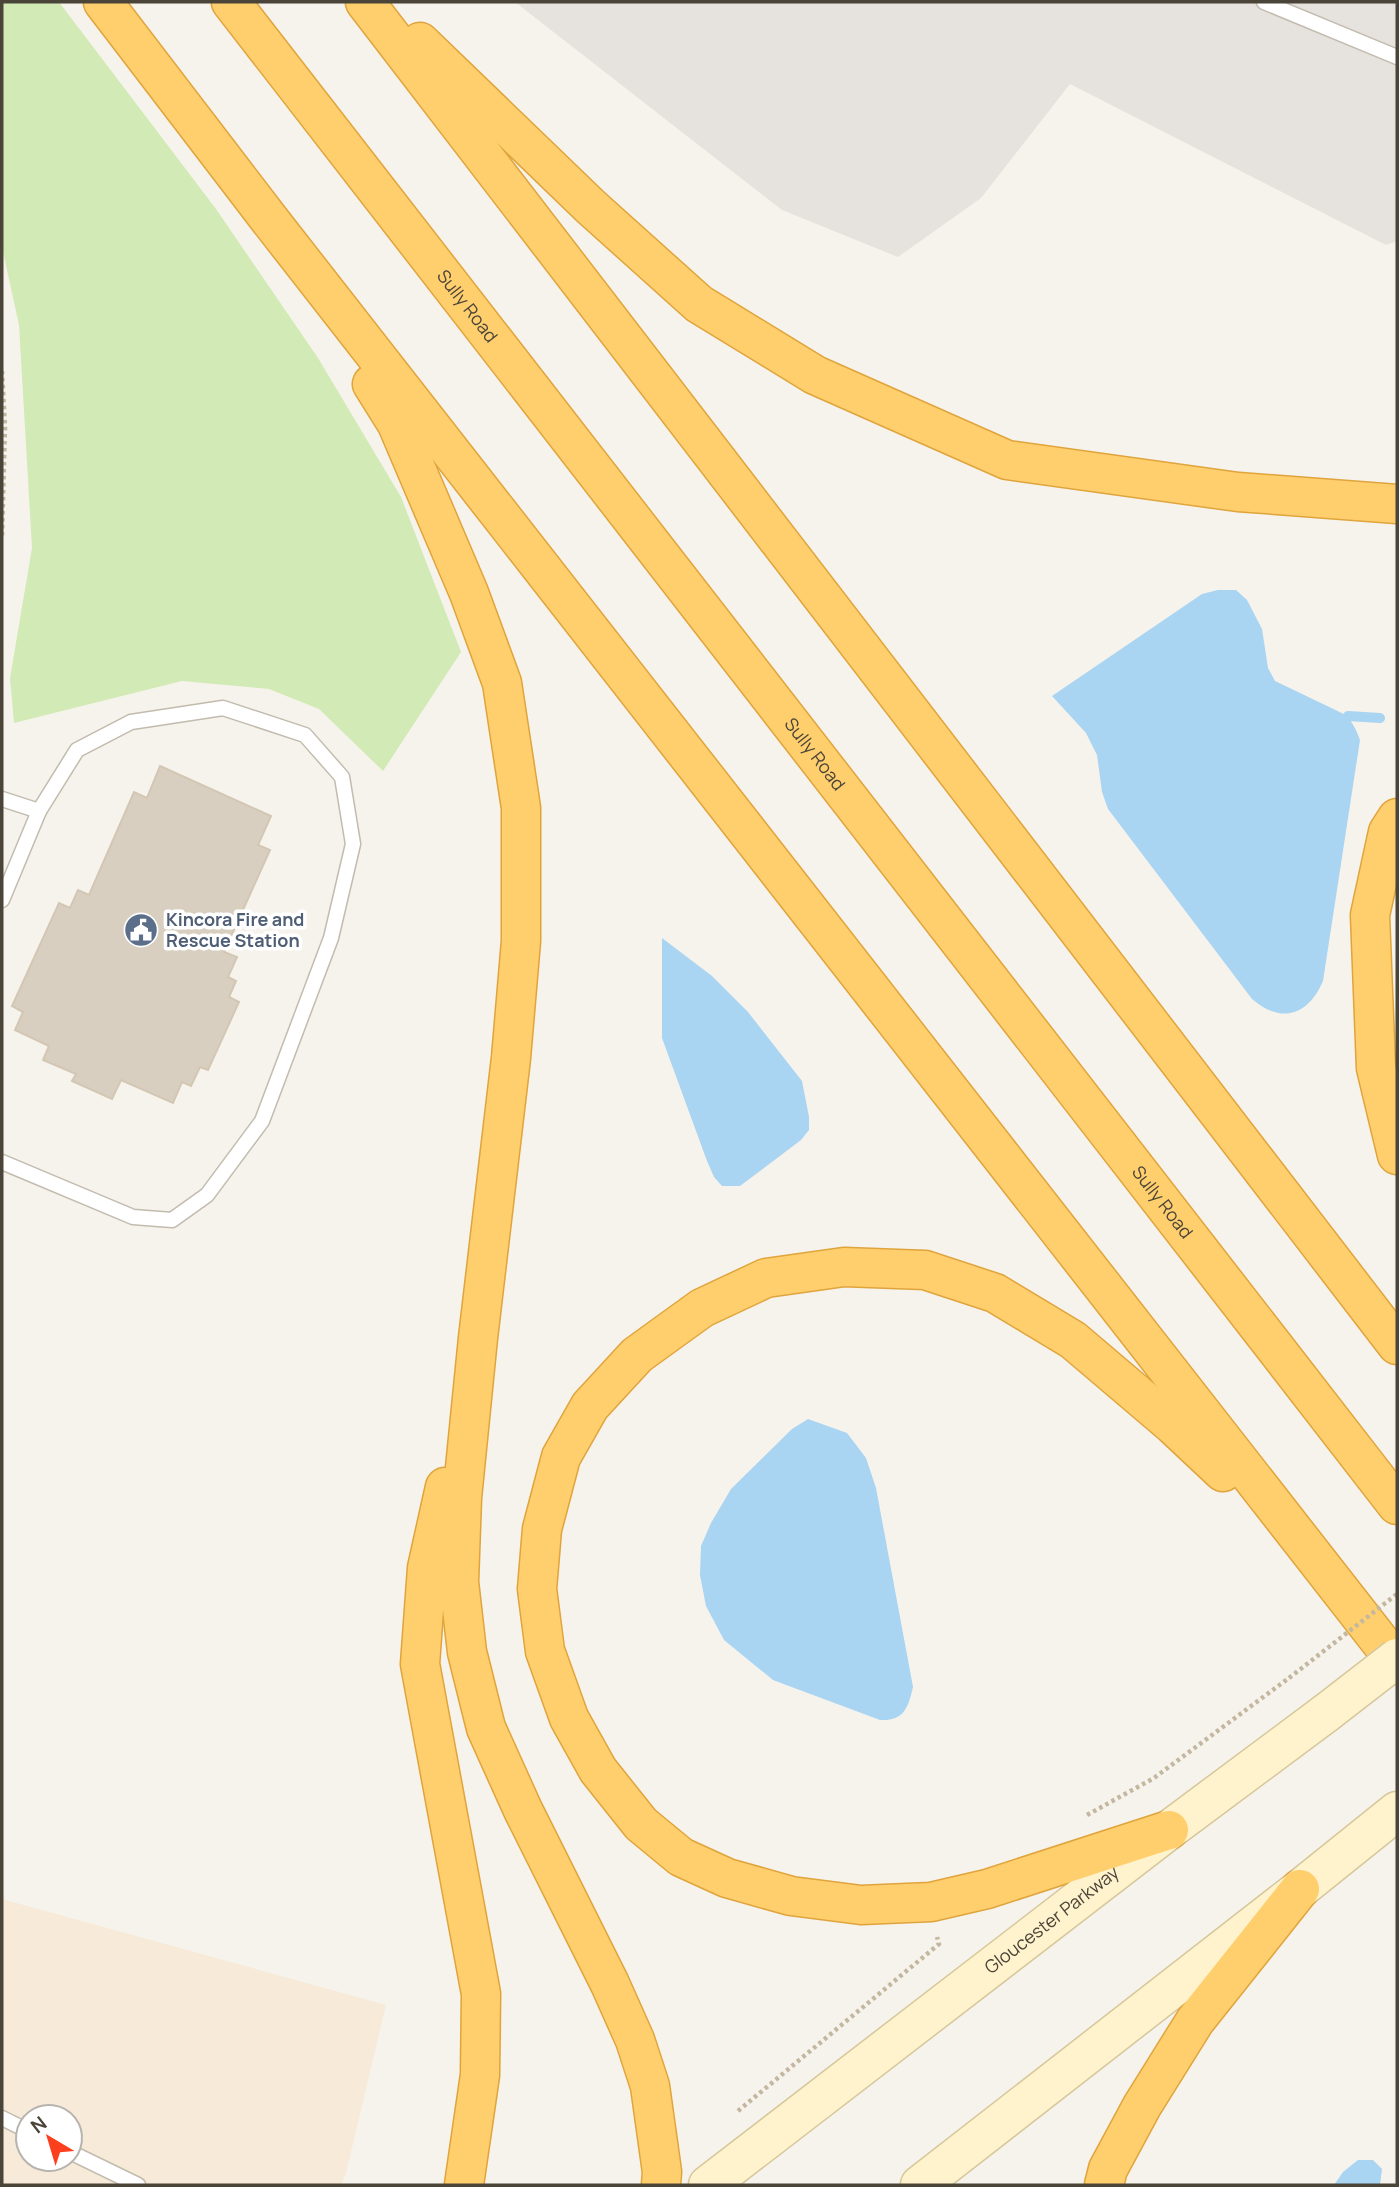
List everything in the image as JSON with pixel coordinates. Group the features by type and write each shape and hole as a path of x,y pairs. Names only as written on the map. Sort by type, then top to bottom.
{"highway":[{"path":"103,2 269,219 1312,1556 1397,1661"},
{"name":"Sully Road","path":"231,2 1397,1505"},
{"path":"365,2 1397,1345"},
{"path":"379,2 592,207 699,304 816,375 1007,460 1238,492 1397,504"},
{"path":"269,219 397,424 469,593 502,683 521,808 522,941 462,1498 459,1581 467,1652 486,1728 635,2040 650,2086 663,2172 661,2185"},
{"path":"1397,818 1388,832 1370,915 1376,1068 1397,1155"},
{"path":"1169,1830 987,1889 931,1902 861,1905 791,1896 727,1878 681,1857 641,1824 598,1770 569,1718 545,1651 537,1589 542,1528 561,1457 590,1406 637,1355 702,1308 766,1278 844,1267 925,1270 995,1293 1073,1340 1173,1424 1312,1556"},
{"path":"464,2185 480,2075 481,1994 420,1664 427,1568 478,1338"},
{"path":"1104,2185 1108,2169 1142,2106 1195,2021 1300,1889"}],"main road":[{"name":"Gloucester Parkway","path":"708,2185 1169,1830 1397,1661"},
{"path":"920,2185 1396,1812"}],"lane":[{"path":"1264,2 1397,57"},
{"path":"2,900 39,811 77,750 131,722 223,708 305,734 342,777 353,844 331,938 261,1121 207,1195 172,1220 133,1217 2,1161"},
{"path":"2,799 39,811"},
{"path":"84,2159 138,2185"}],"path":[{"path":"2,371 5,426 2,537"},
{"path":"1083,1817 1154,1778 1397,1594"},
{"path":"735,2114 939,1944"}],"shaded area":[{"path":"515,2 1397,2 1397,241 1386,245 1070,84 981,198 898,257 782,210"},
{"path":"2,1899 386,2005 341,2185 2,2185"}],"green space":[{"path":"2,2 59,2 216,209 318,358 401,497 461,652 383,771 319,709 269,689 182,681 14,723 10,678 32,548 19,325 2,247"}],"water":[{"path":"1218,590 1236,590 1247,600 1262,629 1268,668 1275,681 1348,716 1360,740 1323,981 1317,993 1302,1009 1283,1014 1273,1012 1252,999 1108,809 1102,792 1097,755 1086,733 1052,696 1202,594"},
{"path":"662,938 712,976 748,1012 802,1081 809,1130 801,1140 740,1186 722,1186 714,1177 662,1038"},
{"path":"808,1419 847,1433 866,1458 876,1488 913,1687 904,1712 888,1720 880,1720 773,1680 724,1640 706,1606 700,1575 701,1546 711,1523 731,1489 792,1429"},
{"path":"1358,2160 1373,2160 1382,2169 1380,2185 1334,2185 1343,2172"}],"building":[{"name":"Kincora Fire and Rescue Station","path":"160,766 271,816 258,845 270,850 224,952 237,957 228,977 236,981 229,997 239,1002 208,1070 200,1067 191,1086 182,1082 173,1103 121,1080 112,1099 72,1081 76,1074 43,1060 49,1046 15,1030 23,1012 12,1006 59,903 70,908 78,890 89,895 134,792 147,798"}],"waterway":[{"path":"1348,716 1380,718"}],"place":[{"name":"Kincora Fire and Rescue Station","path":"141,930"}]}
